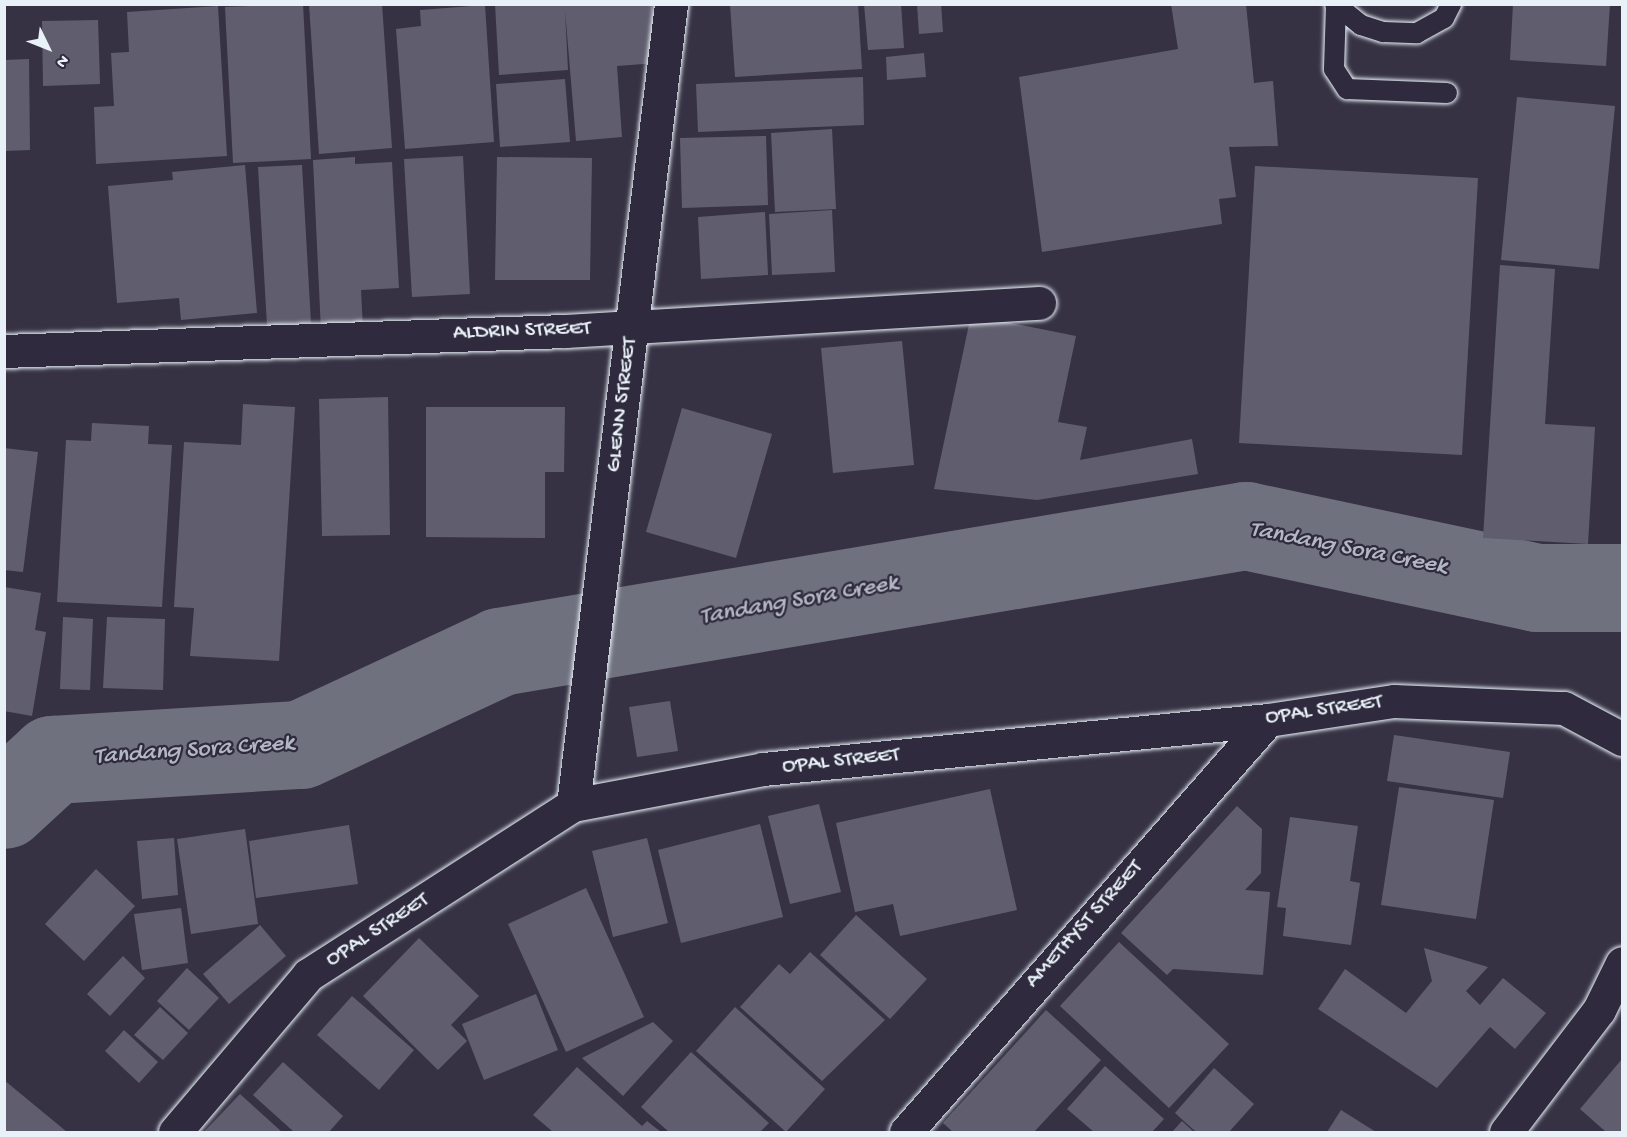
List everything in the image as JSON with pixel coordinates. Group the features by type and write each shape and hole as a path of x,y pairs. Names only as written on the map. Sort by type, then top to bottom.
{"street":[{"name":"GLENN STREET","path":"573,805 671,4"},
{"name":"ALDRIN STREET","path":"4,351 633,325 1039,303"},
{"name":"OPAL STREET","path":"175,1132 308,975 573,805 764,769 1268,720 1394,701 1564,708 1623,739"},
{"name":"AMETHYST STREET","path":"906,1132 1268,720"},
{"path":"1506,1132 1599,1010 1623,963"}],"lane":[{"path":"1336,5 1361,25 1383,32 1417,33 1444,18 1451,4"},
{"path":"1336,5 1334,69 1347,89 1447,93"}],"building":[{"path":"303,4 311,159 233,163 225,7"},
{"path":"309,4 382,4 392,148 319,154"},
{"path":"495,4 652,4 657,63 617,66 622,137 576,141 565,10 568,70 499,75"},
{"path":"730,4 858,4 862,69 735,77"},
{"path":"864,4 901,4 904,48 868,50"},
{"path":"917,4 941,4 943,32 919,34"},
{"path":"1171,4 1246,4 1254,83 1273,81 1278,146 1229,147 1236,197 1219,199 1222,224 1042,252 1019,77 1178,49"},
{"path":"1513,4 1610,4 1606,66 1510,60"},
{"path":"485,5 494,142 405,149 396,29 421,26 420,10"},
{"path":"218,6 227,156 96,164 94,107 114,106 111,53 129,52 127,12"},
{"path":"98,20 100,84 43,86 42,21"},
{"path":"924,53 926,77 887,80 886,57"},
{"path":"29,59 30,150 4,151 4,60"},
{"path":"863,77 864,125 698,132 696,84"},
{"path":"565,79 570,142 500,147 496,84"},
{"path":"1517,97 1615,106 1599,269 1501,260"},
{"path":"832,129 836,209 775,212 771,133"},
{"path":"766,136 768,205 682,208 680,138"},
{"path":"463,156 470,294 412,297 404,159"},
{"path":"355,157 355,164 392,162 399,288 361,290 363,329 321,331 313,160"},
{"path":"497,157 592,158 590,280 495,280"},
{"path":"245,165 257,313 181,320 179,298 117,303 108,186 173,180 172,172"},
{"path":"302,165 311,323 267,326 258,167"},
{"path":"1255,166 1478,178 1462,455 1239,443"},
{"path":"832,210 835,272 772,275 769,214"},
{"path":"765,212 768,275 701,279 698,217"},
{"path":"1500,265 1555,269 1545,424 1595,427 1588,544 1483,538"},
{"path":"971,315 1076,336 1058,422 1087,427 1080,460 1192,439 1198,474 1037,500 934,489"},
{"path":"902,341 914,465 833,473 821,348"},
{"path":"388,397 390,535 322,536 319,399"},
{"path":"243,404 295,407 279,661 190,656 194,608 174,607 184,442 241,445"},
{"path":"426,407 565,407 564,472 545,472 545,538 426,537"},
{"path":"682,408 772,434 736,558 646,532"},
{"path":"92,423 149,426 148,444 172,445 162,607 57,602 66,440 91,441"},
{"path":"4,448 38,452 23,572 4,570"},
{"path":"4,587 41,593 35,630 46,632 32,716 4,711"},
{"path":"63,617 93,619 90,690 60,689"},
{"path":"107,617 165,619 163,690 103,688"},
{"path":"670,701 678,751 637,757 629,707"},
{"path":"1394,735 1510,752 1503,798 1387,781"},
{"path":"1399,787 1494,800 1476,919 1381,905"},
{"path":"990,789 1017,910 900,936 893,904 855,912 836,823"},
{"path":"819,804 841,892 790,904 768,816"},
{"path":"1237,806 1262,829 1261,873 1245,890 1270,892 1263,975 1173,969 1167,975 1121,933"},
{"path":"1290,817 1358,826 1350,881 1360,883 1351,945 1283,936 1286,908 1277,907"},
{"path":"760,824 783,917 681,943 658,850"},
{"path":"349,825 358,884 256,898 249,841"},
{"path":"245,829 258,924 191,934 177,839"},
{"path":"174,838 178,895 142,899 137,841"},
{"path":"647,838 668,923 613,937 592,851"},
{"path":"96,869 135,906 84,961 45,924"},
{"path":"586,888 644,1017 566,1052 508,924"},
{"path":"181,908 188,963 142,970 134,914"},
{"path":"856,915 927,979 890,1019 820,955"},
{"path":"260,925 286,956 229,1004 203,974"},
{"path":"419,938 479,996 451,1025 467,1041 438,1070 363,996"},
{"path":"1119,942 1229,1044 1169,1108 1060,1006"},
{"path":"1424,948 1488,967 1466,991 1480,1005 1503,978 1546,1013 1515,1049 1490,1027 1437,1088 1318,1009 1345,969 1406,1013 1432,981"},
{"path":"810,952 885,1020 822,1081 740,1007 779,964 790,974"},
{"path":"123,956 145,978 110,1016 87,994"},
{"path":"187,968 219,998 189,1030 157,1001"},
{"path":"536,994 558,1050 484,1080 462,1024"},
{"path":"352,996 414,1050 379,1090 317,1035"},
{"path":"160,1007 188,1033 163,1060 134,1035"},
{"path":"735,1007 825,1089 786,1132 696,1051"},
{"path":"1046,1010 1101,1060 1034,1132 953,1132 943,1123"},
{"path":"653,1022 673,1041 623,1096 582,1058"},
{"path":"124,1030 158,1062 139,1083 105,1051"},
{"path":"691,1052 769,1123 760,1132 669,1132 641,1107"},
{"path":"1622,1059 1622,1132 1606,1132 1580,1109"},
{"path":"283,1062 343,1116 329,1132 294,1132 253,1095"},
{"path":"1105,1066 1164,1119 1152,1132 1094,1132 1067,1109"},
{"path":"577,1067 642,1126 647,1121 661,1132 553,1132 533,1115"},
{"path":"1214,1068 1254,1104 1229,1132 1196,1132 1175,1113"},
{"path":"4,1080 67,1132 4,1132"},
{"path":"240,1094 282,1132 204,1132"},
{"path":"1341,1110 1376,1132 1327,1132"},
{"path":"1182,1121 1194,1132 1172,1132"}],"waterway":[{"name":"Tandang Sora Creek","path":"4,805 53,760 301,745 500,652 1246,526 1537,588 1622,588"}]}
